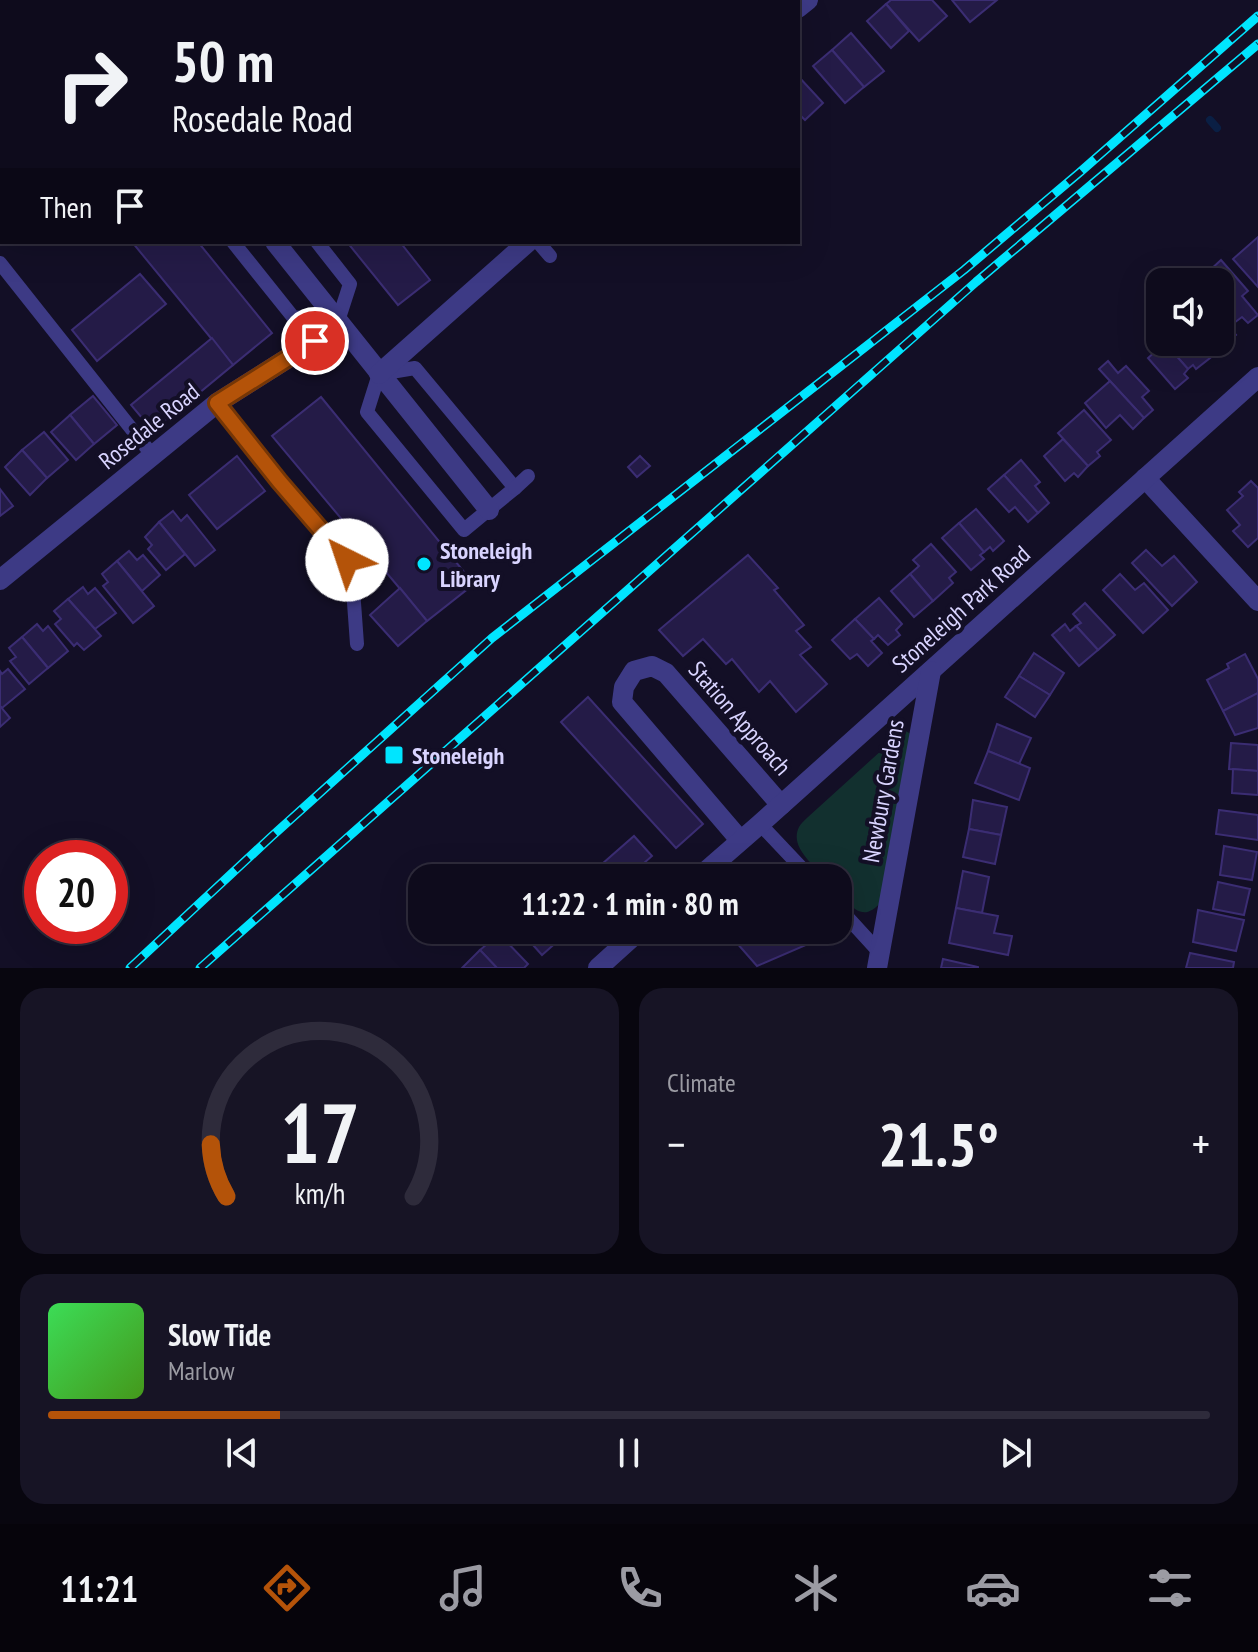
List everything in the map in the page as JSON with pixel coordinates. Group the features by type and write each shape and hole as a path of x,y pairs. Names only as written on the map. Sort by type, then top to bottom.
{"street":[{"path":"277,244 489,510"},
{"path":"379,374 526,244"},
{"name":"Rosedale Road","path":"0,580 217,403 315,341 338,321"},
{"name":"Stoneleigh Park Road","path":"713,864 1258,377"},
{"path":"1145,478 1258,601"},
{"name":"Station Approach","path":"740,840 622,702 624,687 634,671 652,666 666,673 781,805"},
{"name":"Newbury Gardens","path":"879,961 931,671"},
{"path":"598,968 625,944"}],"lane":[{"path":"235,244 293,317 338,321 350,284 319,244"},
{"path":"540,244 550,256"},
{"path":"0,263 153,456"},
{"path":"515,488 415,368 379,374 367,412 464,530 489,510 515,488 528,476"},
{"path":"217,403 347,560 353,589 357,644"},
{"path":"760,824 798,864"},
{"path":"852,925 879,961"}],"green space":[{"path":"904,730 911,734 882,901 875,908 864,912 852,906 852,864 812,864 804,855 797,842 803,822"}],"building":[{"path":"891,0 932,0 947,16 919,41 886,4"},
{"path":"952,0 997,0 970,22"},
{"path":"886,4 909,31 891,48 867,21"},
{"path":"851,33 884,71 864,87 832,50"},
{"path":"832,50 864,87 845,103 813,66"},
{"path":"800,78 823,103 805,120 800,115"},
{"path":"1258,237 1258,287 1233,259"},
{"path":"134,244 200,244 272,333 233,365"},
{"path":"349,244 402,244 430,280 398,305"},
{"path":"1221,260 1228,268 1212,268"},
{"path":"140,274 166,304 97,361 72,330"},
{"path":"1234,275 1248,291 1242,296 1258,315 1248,323 1242,317 1234,323"},
{"path":"212,338 233,365 153,431 131,405"},
{"path":"1176,356 1210,358 1196,369 1193,365 1188,369"},
{"path":"1176,356 1188,369 1184,374 1188,378 1175,389 1148,358"},
{"path":"1108,361 1118,373 1126,366 1149,391 1142,397 1153,410 1144,418 1099,369"},
{"path":"1110,381 1144,418 1133,429 1120,415 1106,428 1085,403"},
{"path":"93,396 117,425 94,444 70,415"},
{"path":"321,397 474,584 427,621 272,436"},
{"path":"1084,410 1111,440 1097,452 1100,456 1088,466 1058,433"},
{"path":"70,415 94,444 76,460 51,432"},
{"path":"44,432 68,460 47,478 22,450"},
{"path":"1063,439 1088,466 1078,477 1074,473 1065,481 1044,456"},
{"path":"22,450 47,478 30,495 5,467"},
{"path":"237,456 265,491 217,529 189,495"},
{"path":"640,456 650,466 637,477 628,467"},
{"path":"1021,460 1040,482 1035,486 1049,503 1038,513 1004,475"},
{"path":"1004,475 1038,513 1028,522 1015,507 1009,512 988,489"},
{"path":"1251,481 1258,488 1258,538 1248,547 1233,531 1240,525 1227,510 1243,496 1239,492"},
{"path":"0,489 13,506 0,516"},
{"path":"976,509 1004,541 993,551 990,547 984,552 959,523"},
{"path":"173,511 181,521 187,515 215,550 195,566 159,522"},
{"path":"159,522 185,554 166,570 148,549 152,545 145,537"},
{"path":"959,523 984,552 980,555 984,559 971,570 942,538"},
{"path":"931,544 956,572 949,578 953,583 933,601 910,574 919,566 913,560"},
{"path":"1146,550 1162,566 1174,556 1197,582 1172,606 1132,563"},
{"path":"129,551 137,560 143,555 160,575 142,591 117,561"},
{"path":"748,555 778,588 774,590 804,625 796,631 811,647 800,655 827,684 796,712 770,681 759,692 732,659 726,664 703,639 683,656 659,630"},
{"path":"117,561 154,606 133,623 103,586 108,582 102,574"},
{"path":"910,574 933,601 914,617 891,591"},
{"path":"1120,574 1135,590 1144,583 1168,610 1143,633 1103,590"},
{"path":"83,587 88,594 95,588 116,613 95,629 68,599"},
{"path":"400,588 427,621 398,646 370,615"},
{"path":"879,598 902,624 896,630 900,635 888,645 878,635 874,639 855,619"},
{"path":"68,599 101,636 84,650 77,643 74,646 55,624 61,619 54,611"},
{"path":"1085,603 1115,635 1098,650 1076,626 1081,623 1073,614"},
{"path":"855,619 874,639 871,641 882,653 868,666 857,654 850,659 832,640"},
{"path":"37,624 43,631 48,626 68,651 48,668 22,637"},
{"path":"1065,624 1070,631 1076,626 1098,650 1079,666 1052,635"},
{"path":"22,637 48,668 29,684 10,661 16,657 9,648"},
{"path":"1034,653 1064,673 1050,695 1019,676"},
{"path":"1245,654 1258,679 1258,693 1223,711 1207,680 1229,668 1227,664"},
{"path":"8,669 25,689 2,708 0,671 2,674"},
{"path":"1019,676 1050,695 1035,717 1005,697"},
{"path":"1258,693 1258,728 1235,735 1223,711"},
{"path":"588,697 703,824 676,848 561,722"},
{"path":"0,706 10,718 0,727"},
{"path":"997,724 1031,738 1019,764 988,751"},
{"path":"1231,743 1258,745 1258,771 1229,769"},
{"path":"988,751 1030,768 1019,800 975,783"},
{"path":"1233,769 1258,771 1258,795 1232,793"},
{"path":"973,800 1007,807 1001,835 969,829"},
{"path":"1219,810 1258,815 1258,840 1216,834"},
{"path":"969,829 1001,835 995,864 963,857"},
{"path":"634,836 652,856 643,864 602,864"},
{"path":"1224,846 1257,852 1252,880 1220,875"},
{"path":"963,871 989,877 982,913 956,908"},
{"path":"1218,882 1250,889 1244,915 1213,909"},
{"path":"956,908 998,916 994,933 1012,936 1008,955 949,943"},
{"path":"1198,910 1244,920 1236,951 1193,942"},
{"path":"487,944 509,944 528,964 524,968 497,968 480,950"},
{"path":"532,944 554,944 542,955"},
{"path":"738,944 806,945 757,966"},
{"path":"480,950 497,968 462,968"},
{"path":"1190,953 1234,962 1233,968 1186,968"},
{"path":"943,959 978,967 978,968 941,968"}],"waterway":[{"path":"1210,120 1217,128"}],"railway":[{"path":"130,968 492,638 964,270 1258,16"},
{"path":"200,968 976,282 1258,44"}],"place":[{"name":"Stoneleigh Library","path":"424,564"},
{"name":"Stoneleigh","path":"394,755"}],"route":[{"path":"315,341 217,403 347,560"}]}
